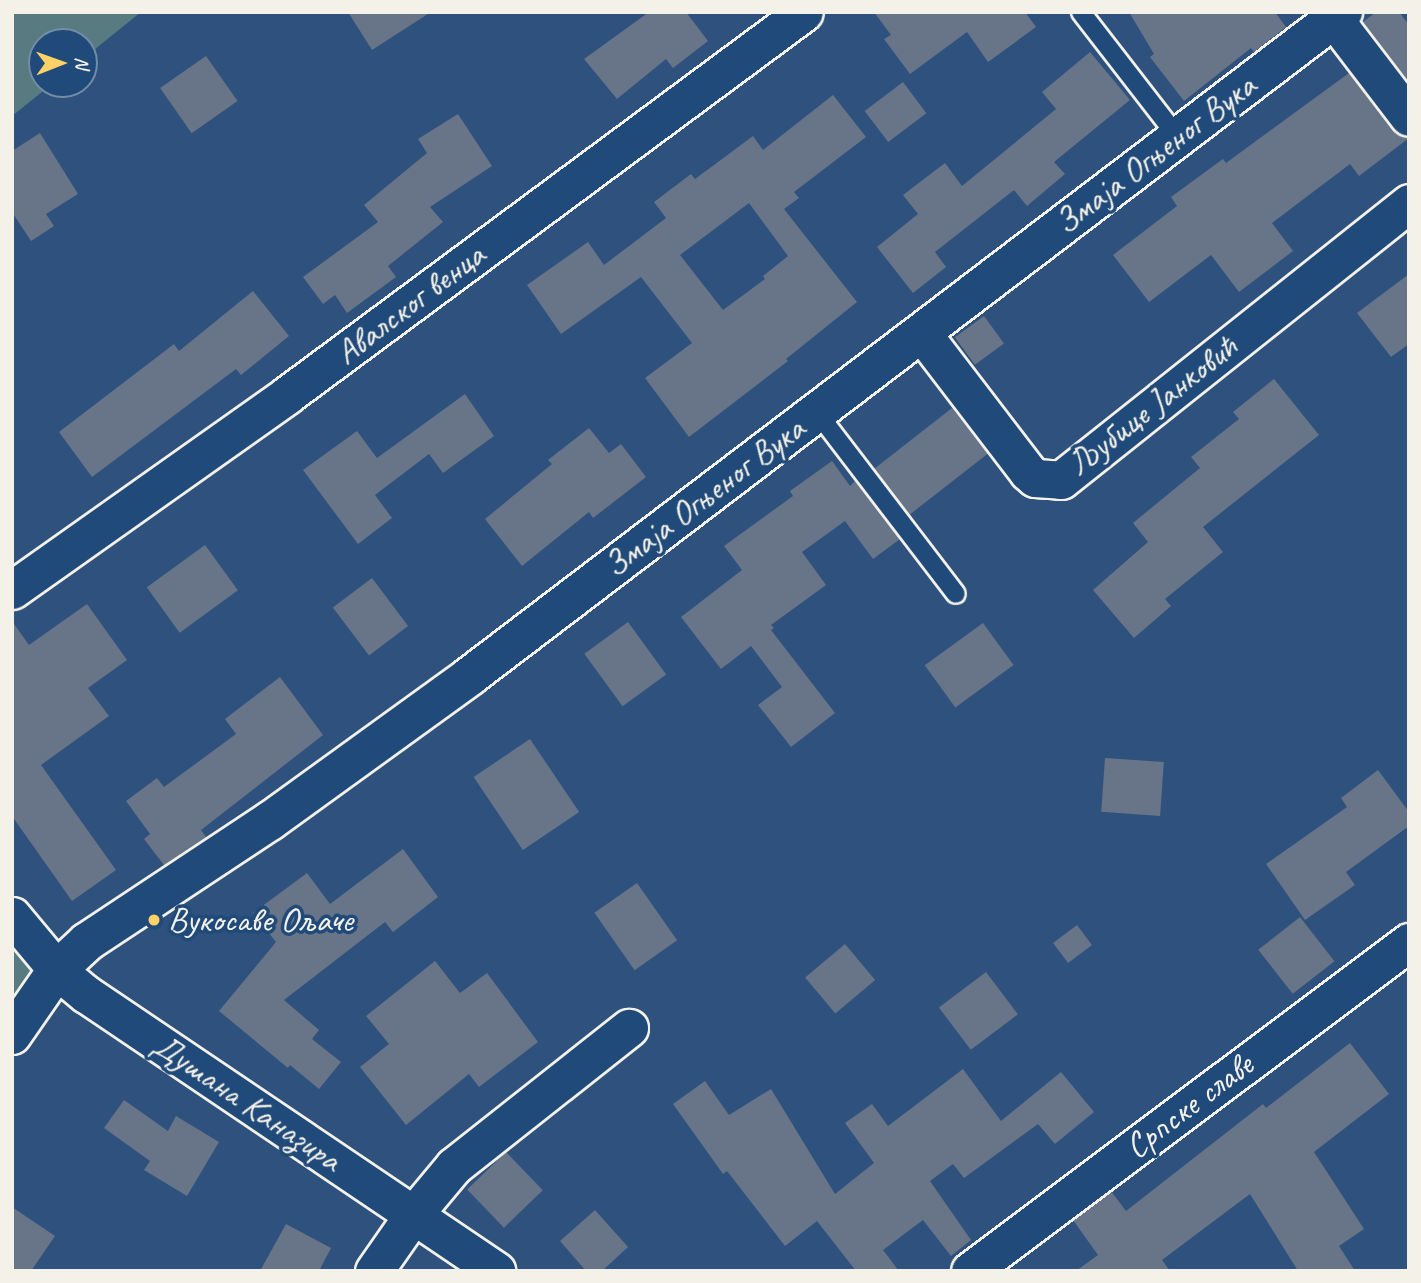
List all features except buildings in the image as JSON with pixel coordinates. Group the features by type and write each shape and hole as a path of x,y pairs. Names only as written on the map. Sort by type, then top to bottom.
{"street":[{"name":"Авалског венца","path":"12,590 287,395 804,12"},
{"name":"Змаја Огњеног Вука","path":"12,1035 57,970 87,942 270,821 470,676 1177,136 1339,16"},
{"path":"1339,16 1409,117"},
{"name":"Љубице Јанковић","path":"921,332 1028,472 1035,478 1061,480 1409,203"},
{"name":"Душана Каназира","path":"12,916 57,970 98,1002 496,1271"},
{"name":"Српске славе","path":"970,1271 1409,942"},
{"path":"374,1271 413,1215 454,1166 629,1028"}],"lane":[{"path":"1080,12 1177,136"},
{"path":"816,411 956,594"}],"green space":[{"path":"12,12 141,12 98,47 98,28 28,28 28,98 34,98 12,116"},
{"path":"12,944 34,970 12,1003"}],"place":[{"name":"Вукосаве Ољаче","path":"154,920"}]}
